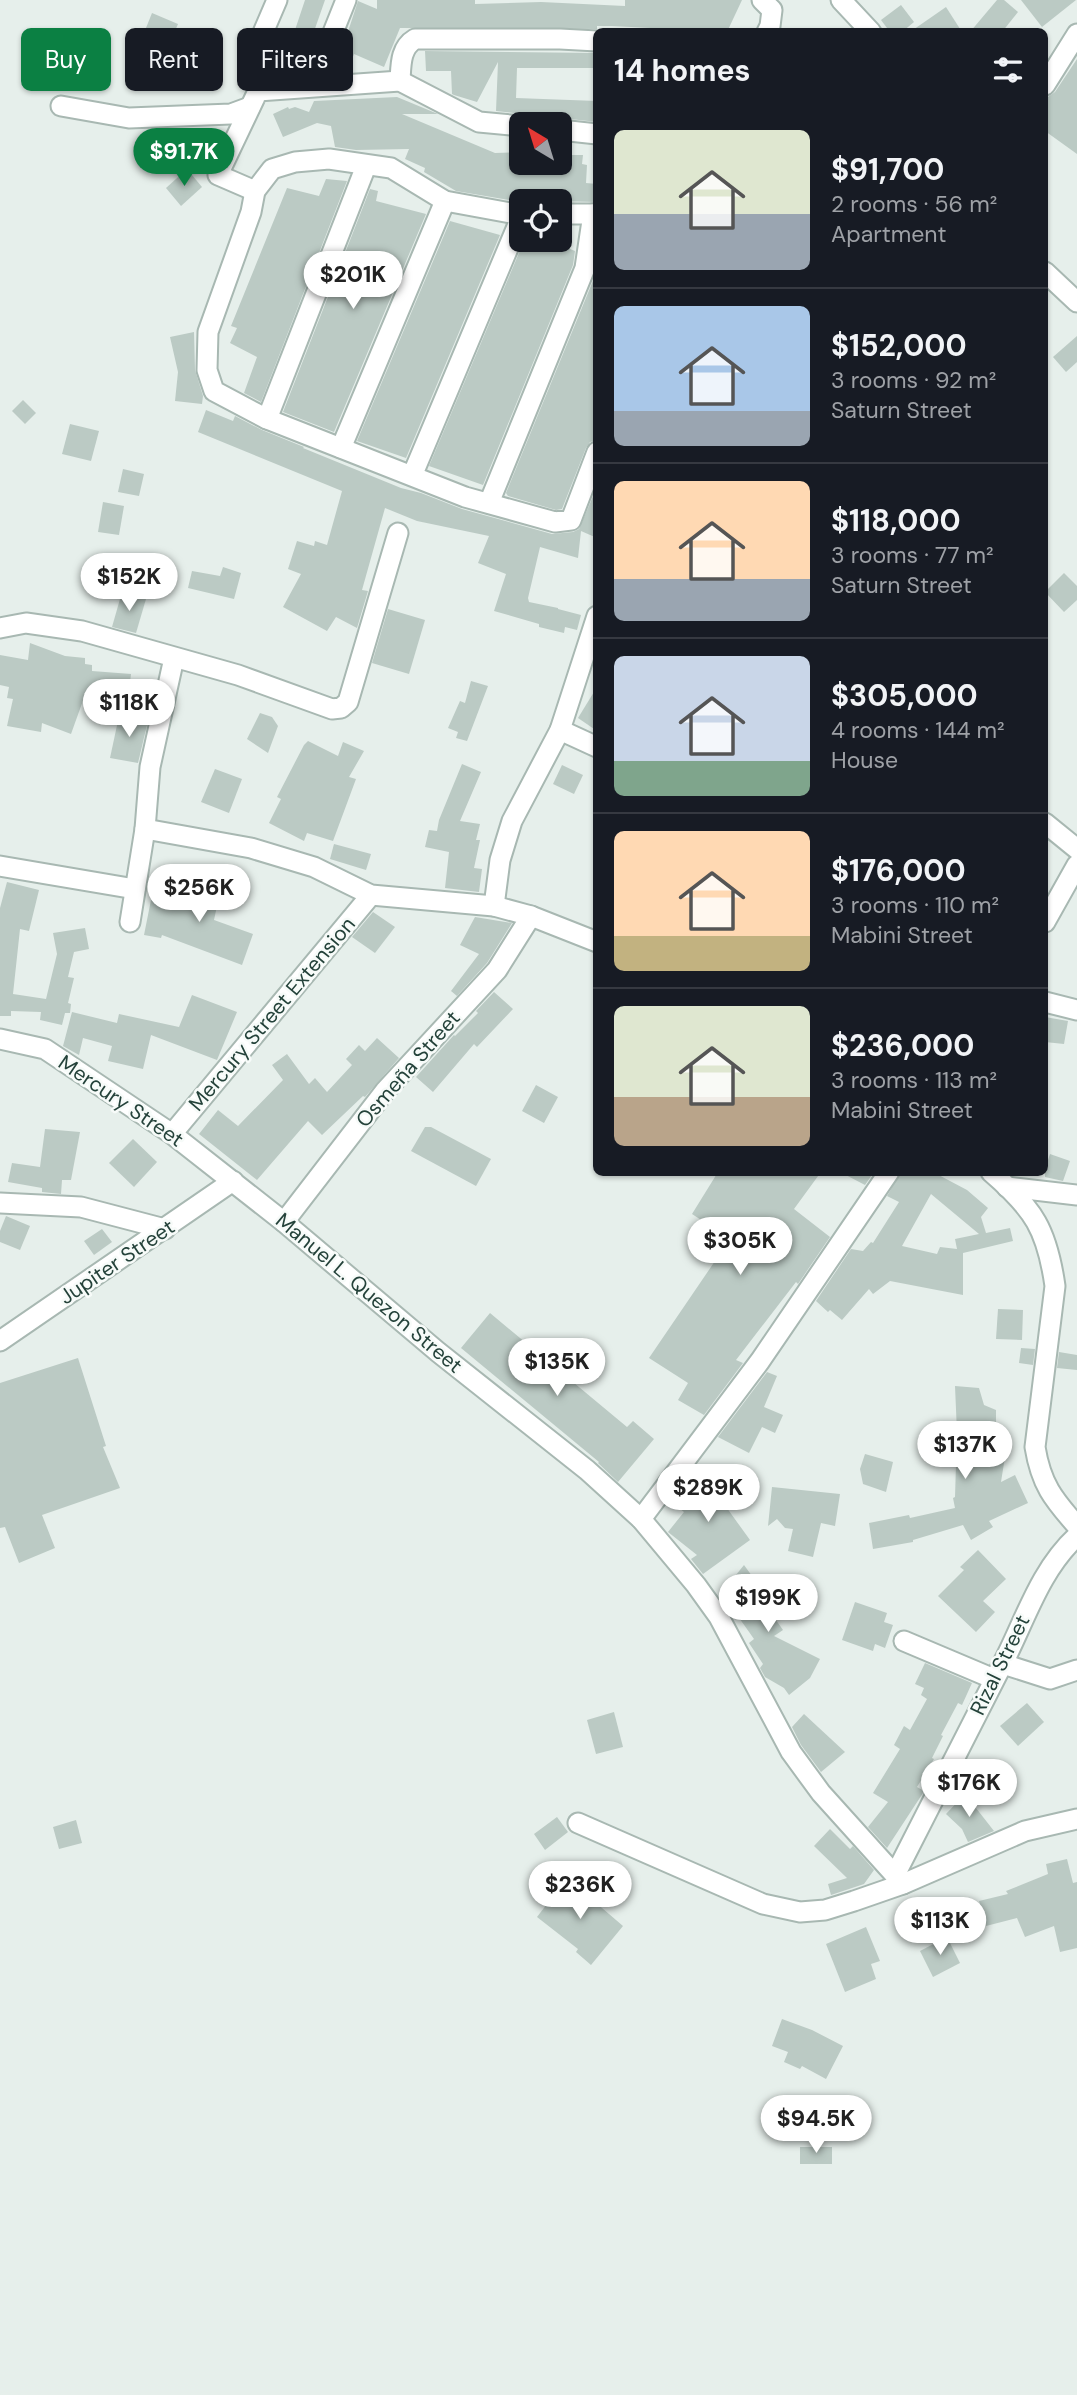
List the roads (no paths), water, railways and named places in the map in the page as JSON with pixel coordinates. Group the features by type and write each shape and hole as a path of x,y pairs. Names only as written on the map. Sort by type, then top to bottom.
{"street":[{"path":"255,191 218,175 254,99 256,49 277,0"},
{"path":"335,28 346,0"},
{"path":"762,0 772,10 772,28"},
{"path":"841,0 867,28"},
{"path":"1048,80 1077,34"},
{"path":"400,80 402,56 407,44 415,39 593,41"},
{"path":"353,83 400,80 480,122 509,125"},
{"path":"61,106 129,118 231,114 254,99 292,91"},
{"path":"572,131 593,134"},
{"path":"412,476 522,215 445,201 391,168 329,159 295,162 272,169 255,191 251,212 208,332 207,370 214,391 267,419 412,476 489,503 555,522 571,520 593,462"},
{"path":"267,419 366,166"},
{"path":"341,448 445,201"},
{"path":"572,214 593,214"},
{"path":"489,503 585,268 593,225"},
{"path":"1048,275 1077,302"},
{"path":"0,628 26,623 82,631 238,675 332,709 341,708 348,702 398,533"},
{"path":"494,906 500,860 512,821 560,730 593,628"},
{"path":"130,922 145,829 150,767 173,658"},
{"path":"560,730 593,745"},
{"path":"1048,825 1077,849"},
{"path":"145,829 251,848 314,867 371,895 494,906 531,916 593,940"},
{"path":"1048,917 1077,865"},
{"path":"0,866 135,889"},
{"name":"Mercury Street Extension","path":"172,1134 371,895"},
{"name":"Osmeña Street","path":"284,1222 385,1091 497,970 531,916"},
{"path":"1048,1003 1077,1010"},
{"name":"Mercury Street","path":"0,1040 45,1049 172,1134 233,1181"},
{"path":"641,1519 760,1361 886,1176"},
{"path":"996,1176 1028,1209 1045,1237 1052,1266 1055,1286 1035,1447 1039,1472 1051,1498 1077,1526"},
{"name":"Manuel L. Quezon Street","path":"233,1181 438,1352 587,1470 641,1519 696,1585 719,1618 791,1752 821,1793 899,1880"},
{"name":"Jupiter Street","path":"5,1334 233,1181"},
{"path":"1007,1186 1077,1195"},
{"path":"0,1203 81,1206 165,1229"},
{"name":"Rizal Street","path":"899,1880 1026,1611 1045,1576 1077,1536"},
{"path":"904,1641 999,1671 1050,1679 1077,1670"},
{"path":"578,1823 718,1885 779,1909 800,1912 825,1910 1024,1831 1077,1819"}]}
